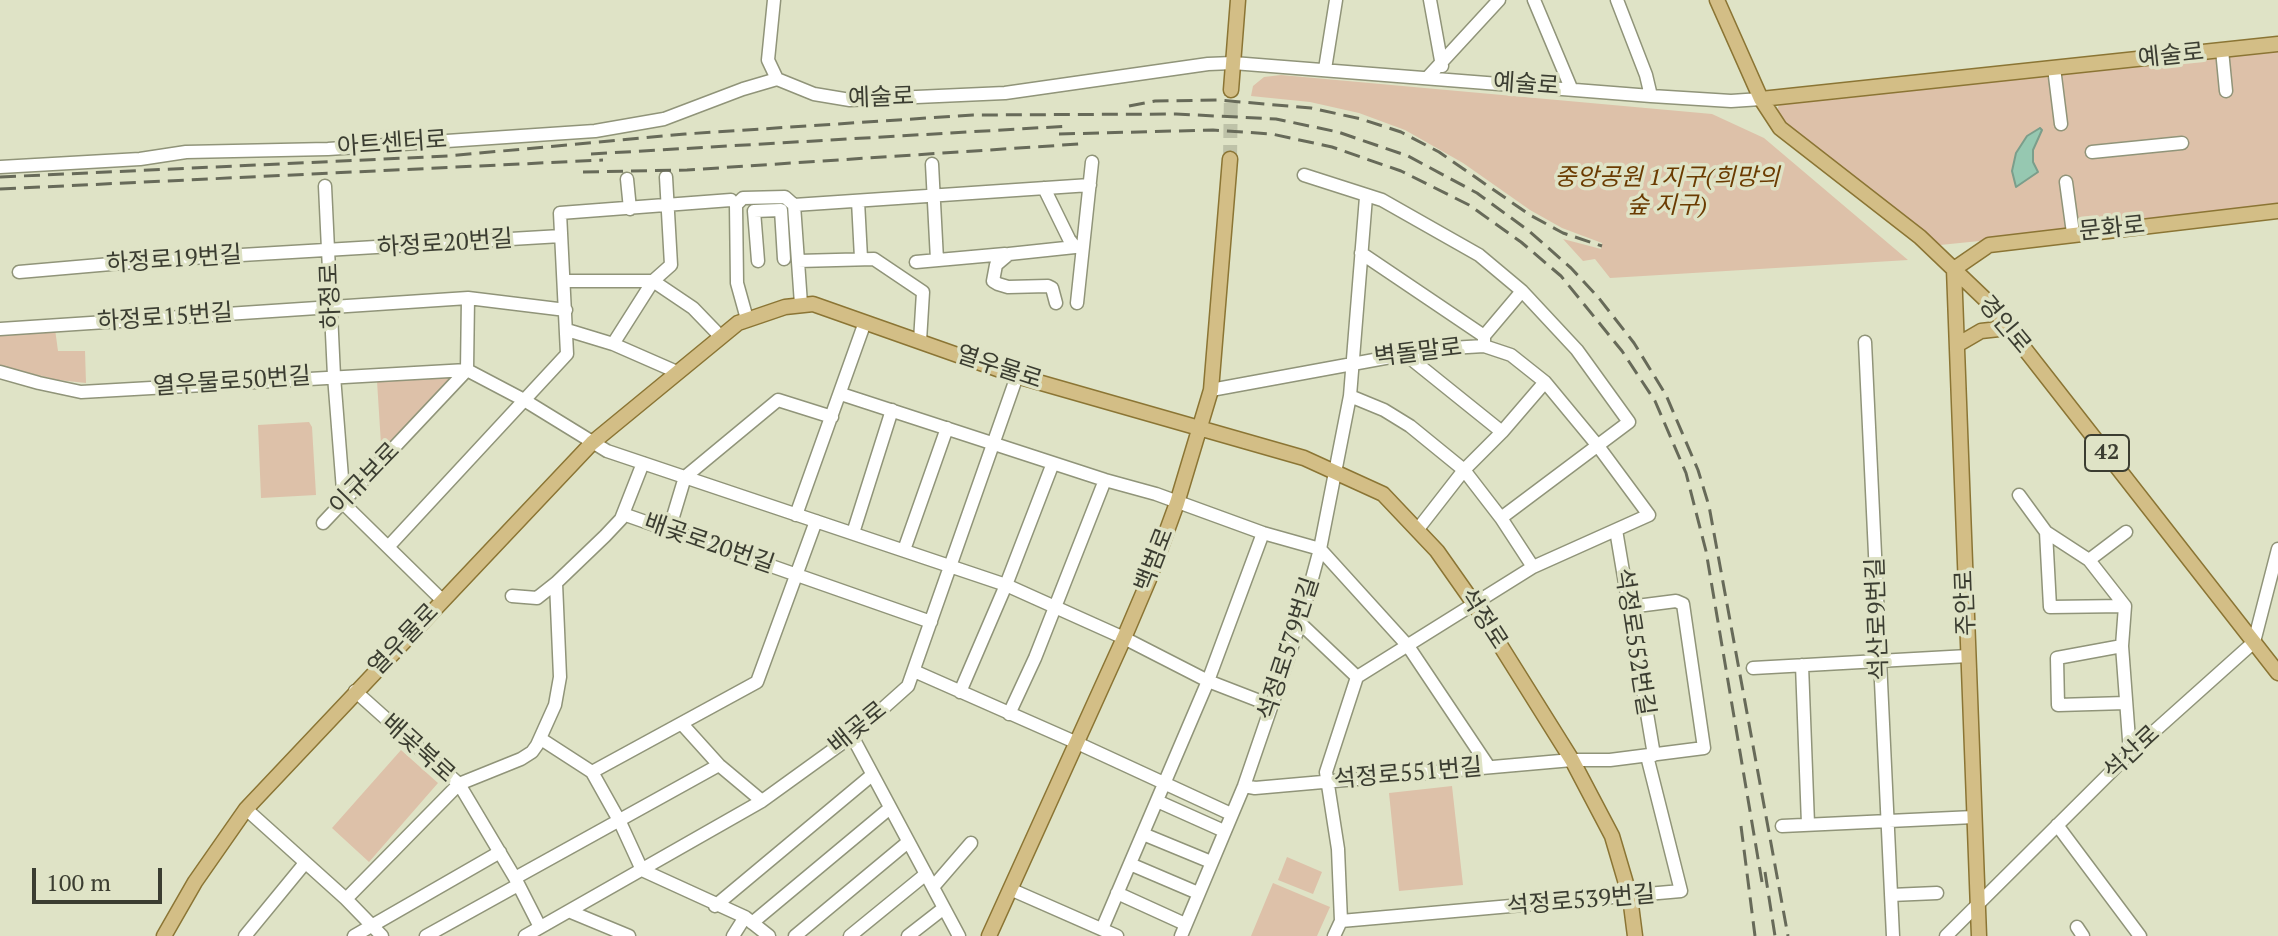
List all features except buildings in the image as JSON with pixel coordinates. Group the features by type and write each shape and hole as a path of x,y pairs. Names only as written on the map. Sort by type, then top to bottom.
{"main road":[{"path":"1231,90 1238,0"},
{"name":"경인로","path":"1717,0 1761,99 1780,128 1920,237 1988,302 2278,673"},
{"name":"예술로","path":"1761,99 2278,44"},
{"name":"백범로","path":"989,936 1124,638 1177,503 1211,390 1230,159"},
{"name":"문화로","path":"1954,269 1989,245 2278,211"},
{"name":"주안로","path":"1954,269 1979,936"},
{"name":"열우물로","path":"164,936 195,882 246,809 355,691 592,443 738,323 801,304 813,304 1017,376 1199,429"},
{"path":"1957,345 1981,331 2008,328"},
{"name":"석정로","path":"1199,429 1290,453 1336,471 1383,494 1418,529 1475,605 1572,760 1612,836 1630,897 1635,936"}],"street":[{"path":"774,0 768,60 777,79"},
{"path":"1325,69 1336,0"},
{"path":"1430,0 1444,72 1449,79"},
{"path":"1428,77 1499,0"},
{"path":"1534,0 1571,88"},
{"path":"1617,0 1651,96"},
{"path":"2222,50 2226,91"},
{"name":"예술로","path":"777,79 814,94 850,100 1005,93 1233,63 1651,96 1731,101 1761,99"},
{"path":"2054,68 2061,124"},
{"name":"아트센터로","path":"0,167 140,159 186,152 328,149 595,131 664,119 777,79"},
{"path":"2092,152 2182,143"},
{"path":"1077,303 1079,247 1092,162"},
{"path":"932,164 937,260"},
{"path":"1304,175 1382,200 1468,248 1522,291 1577,350 1629,422 1501,518"},
{"path":"613,344 653,281 671,265 666,177"},
{"path":"627,179 630,209"},
{"path":"2066,182 2073,233"},
{"path":"794,205 1090,185"},
{"name":"하정로","path":"325,186 344,504"},
{"path":"1044,188 1079,247"},
{"path":"747,319 737,283 736,205 743,198 785,197 794,205 801,304"},
{"name":"석정로579번길","path":"1183,930 1244,786 1300,623 1320,549 1350,396 1366,197"},
{"path":"389,546 567,354 560,213 731,200"},
{"path":"858,201 861,258"},
{"path":"758,261 754,211 781,210 784,259"},
{"path":"737,217 754,216"},
{"path":"782,234 797,246"},
{"name":"하정로20번길","path":"329,251 561,236"},
{"path":"916,262 1079,247"},
{"name":"하정로19번길","path":"19,272 157,260 329,251"},
{"path":"1361,253 1484,341 1522,291"},
{"path":"1009,254 996,265 993,281 1008,287 1048,286 1052,288 1056,303"},
{"path":"798,261 874,259 923,292 920,341"},
{"path":"564,281 653,281 693,308 721,337"},
{"path":"468,298 467,370 524,400 592,443 1006,585 1124,638 1208,681 1270,705"},
{"name":"하정로15번길","path":"0,329 468,298 566,310"},
{"path":"796,515 865,322"},
{"path":"567,330 613,344 677,372"},
{"name":"벽돌말로","path":"1211,390 1353,362 1484,341 1511,355 1545,382 1649,515 1616,530"},
{"name":"석산로9번길","path":"1865,342 1893,936"},
{"path":"1405,354 1502,432"},
{"name":"열우물로50번길","path":"0,372 81,392 467,370"},
{"name":"이규보로","path":"323,523 467,370"},
{"name":"배곶로","path":"525,936 762,801 852,736 908,686 1017,376"},
{"path":"1418,529 1464,470 1545,382"},
{"path":"841,394 1320,549 1408,646 1489,767"},
{"path":"1350,396 1384,410 1410,426 1464,470 1533,567"},
{"path":"669,530 685,477 778,400 832,417"},
{"path":"853,533 892,410"},
{"path":"904,550 947,428"},
{"path":"623,514 643,463"},
{"path":"960,692 1053,463"},
{"path":"1009,714 1035,658 1105,480"},
{"path":"2019,495 2046,532 2089,560 2125,606 2122,646 2130,753"},
{"name":"이규보로","path":"344,504 442,600"},
{"name":"배곶로20번길","path":"512,596 537,598 605,536 623,514 931,622"},
{"path":"797,575 816,521"},
{"path":"1334,936 1341,921 1338,849 1326,772 1357,677 1533,567 1616,530"},
{"name":"석정로552번길","path":"1616,530 1650,755"},
{"path":"2046,532 2050,607 2125,606"},
{"path":"2089,560 2126,532"},
{"path":"1102,929 1208,681 1263,533"},
{"path":"2254,642 2278,549"},
{"name":"배곶로20번길","path":"682,724 757,682 797,575"},
{"path":"346,899 459,784 521,759 532,752 541,739 555,705 560,677 556,583"},
{"path":"1572,760 1610,760 1704,748 1683,604 1676,601 1629,607"},
{"path":"1300,623 1357,677"},
{"name":"석산로","path":"1946,936 2130,753 2254,642"},
{"path":"2122,646 2057,658 2058,705 2126,703"},
{"path":"1753,668 1968,656"},
{"path":"1802,665 1808,824"},
{"path":"914,671 1165,785 1227,823"},
{"name":"배곶북로","path":"355,691 459,784 540,927"},
{"path":"592,772 682,724 719,765 762,801"},
{"path":"852,736 959,936"},
{"path":"541,739 592,772 642,870 748,920 769,936"},
{"name":"석정로539번길","path":"1341,921 1681,891 1650,755"},
{"name":"석정로551번길","path":"1244,786 1255,788 1572,760"},
{"path":"426,936 719,765"},
{"path":"715,906 872,775"},
{"path":"1157,801 1227,823"},
{"path":"733,936 748,920 890,808"},
{"path":"246,809 346,899 382,936"},
{"path":"1782,826 1974,817"},
{"path":"2057,825 2140,936"},
{"path":"1143,834 1211,862"},
{"path":"795,936 908,842"},
{"path":"933,887 971,843"},
{"path":"354,936 500,852"},
{"path":"245,936 305,863"},
{"path":"1130,864 1198,893"},
{"path":"850,936 926,874"},
{"path":"1010,889 1117,936"},
{"path":"1117,893 1183,930"},
{"path":"1891,895 1937,893"},
{"path":"908,936 944,908"},
{"path":"571,912 629,936"}],"green space":[{"path":"2278,44 2278,211 1930,246 1780,128 1777,114 1782,102"},
{"name":"중앙공원 1지구(희망의 숲 지구)","path":"1281,75 1712,114 1764,138 1908,260 1610,278 1595,259 1583,261 1563,239 1601,249 1602,243 1562,228 1530,210 1463,163 1405,130 1359,113 1310,102 1251,96 1253,86 1264,77"},
{"path":"55,329 58,351 85,351 86,383 58,380 0,366 0,332"},
{"path":"458,373 393,443 381,444 377,381"},
{"path":"309,422 312,427 316,495 261,498 258,425"},
{"path":"401,750 438,783 369,862 332,828"},
{"path":"1452,786 1463,885 1399,891 1389,793"},
{"path":"1287,857 1322,872 1313,894 1278,880"},
{"path":"1273,883 1330,907 1317,936 1251,936"}],"shaded area":[{"path":"2040,128 2042,130 2033,150 2033,162 2038,172 2016,187 2012,171 2016,153 2027,136"}],"tunnel":[{"path":"1230,159 1231,90"}],"railway":[{"path":"1129,106 1155,101 1218,100 1311,108 1361,119 1401,132 1439,152 1530,215 1563,233 1602,246"},
{"path":"0,177 448,156 685,134 973,115 1176,114 1276,119 1338,132 1408,156 1477,193 1529,231 1571,268 1634,343 1666,395 1698,470 1709,506 1788,936"},
{"path":"591,154 1070,126"},
{"path":"1059,134 1213,130 1272,134 1332,147 1401,171 1469,205 1521,242 1561,276 1622,351 1655,401 1686,473 1706,551 1762,882"},
{"path":"583,172 687,170 1079,144"},
{"path":"0,189 603,160"},
{"path":"1741,826 1755,936"},
{"path":"1765,872 1775,936"}]}
